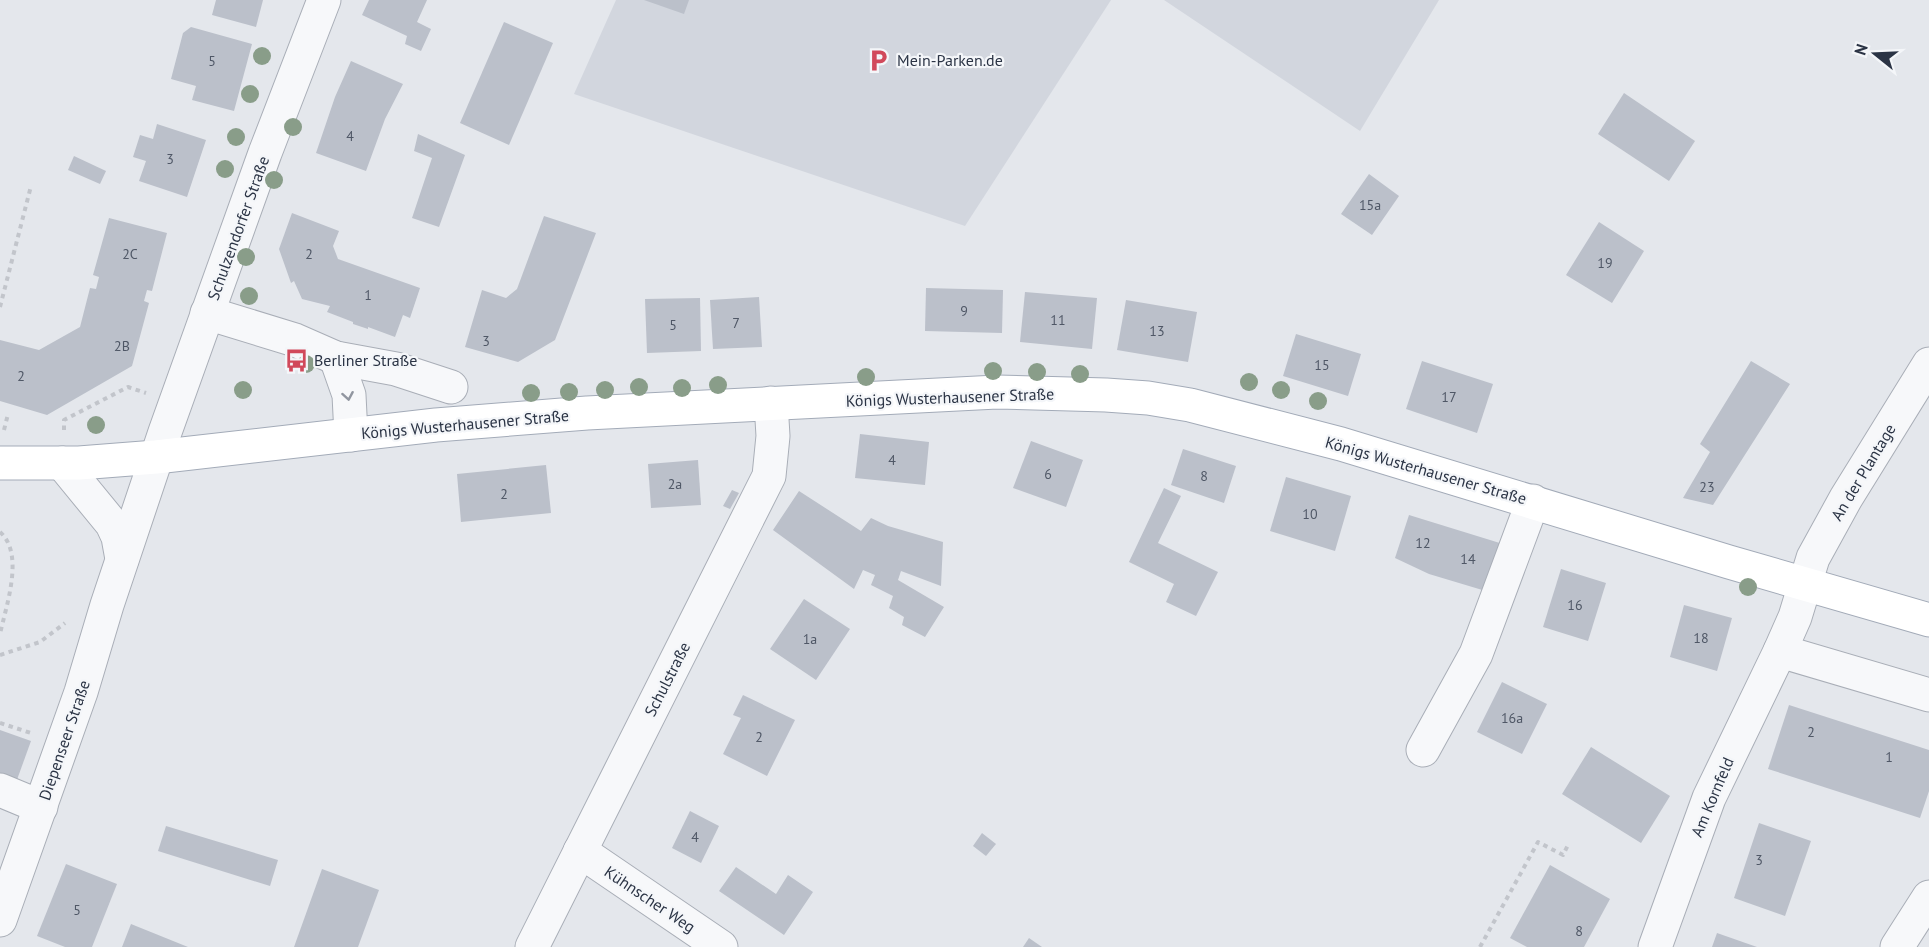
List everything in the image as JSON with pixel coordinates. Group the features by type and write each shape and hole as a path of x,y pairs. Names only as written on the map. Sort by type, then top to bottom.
{"main road":[{"name":"Königs Wusterhausener Straße","path":"156,457 436,425 587,413 997,392 1148,398 1215,411 1341,444 1929,620"},
{"path":"1,451 63,447 156,457"}],"street":[{"name":"Schulzendorfer Straße","path":"156,457 207,313 324,0"},
{"path":"207,313 295,340 336,358 396,369 451,387"},
{"path":"336,358 349,394 351,435"},
{"name":"An der Plantage","path":"1804,583 1813,558 1846,498 1929,364"},
{"name":"Schulstraße","path":"532,947 769,476 772,446 771,403"},
{"path":"63,447 112,524 118,537 122,559"},
{"name":"Diepenseer Straße","path":"0,920 9,864 40,807 81,692 156,457"},
{"path":"1423,750 1476,654 1533,501"},
{"name":"Am Kornfeld","path":"1655,947 1709,798 1780,651 1795,617 1804,583"},
{"path":"1780,651 1929,695"},
{"path":"0,790 40,807"},
{"name":"Kühnscher Weg","path":"580,851 721,947"},
{"path":"1897,947 1929,897"}],"path":[{"path":"0,307 32,186"},
{"path":"63,447 64,420 128,387 155,396"},
{"path":"1,451 8,414"},
{"path":"0,532 7,538 13,567 0,634"},
{"path":"0,655 40,642 67,621"},
{"path":"1480,947 1538,842 1563,855 1568,845"}],"shaded area":[{"name":"Mein-Parken.de","path":"616,0 1111,0 965,226 574,94"},
{"path":"1164,0 1439,0 1360,131"}],"building":[{"path":"216,0 263,0 256,27 212,15"},
{"path":"369,0 427,0 417,22 431,29 421,51 405,44 407,36 362,15"},
{"path":"644,0 689,0 684,14"},
{"path":"504,22 553,43 509,145 460,123"},
{"path":"191,27 252,44 234,111 192,100 196,86 171,79 183,33"},
{"path":"351,61 403,84 385,119 366,171 316,153 335,97"},
{"path":"1624,93 1695,141 1669,181 1598,134"},
{"path":"157,124 206,140 187,197 139,181 146,161 133,157 140,135 153,139"},
{"path":"418,134 465,155 439,227 412,218 432,158 414,151"},
{"path":"74,156 106,171 100,184 68,170"},
{"path":"1369,174 1399,196 1372,235 1341,214"},
{"path":"292,213 339,231 333,246 338,259 420,288 410,318 403,315 395,337 353,324 353,322 327,312 330,306 302,299 294,281 291,283 279,249"},
{"path":"544,216 596,233 555,340 518,362 465,347 482,290 506,298 517,289"},
{"path":"109,218 167,233 152,291 147,290 144,301 149,303 132,366 47,415 0,401 0,340 39,350 80,327 90,288 96,289 99,277 93,275"},
{"path":"1599,222 1644,251 1612,303 1566,275"},
{"path":"926,288 1003,290 1002,333 925,331"},
{"path":"1025,292 1097,298 1092,349 1020,342"},
{"path":"759,297 762,347 713,349 710,300"},
{"path":"700,298 701,351 647,353 645,299"},
{"path":"1126,300 1197,312 1188,362 1117,350"},
{"path":"1296,334 1361,354 1348,396 1283,376"},
{"path":"1422,361 1493,384 1477,433 1406,409"},
{"path":"1751,361 1790,384 1713,505 1683,498 1710,452 1700,444"},
{"path":"860,434 929,442 925,485 855,478"},
{"path":"1031,441 1083,460 1066,507 1013,488"},
{"path":"1183,449 1236,466 1224,503 1171,485"},
{"path":"698,460 701,505 651,508 648,464"},
{"path":"546,465 551,513 461,522 457,474"},
{"path":"1286,477 1351,496 1335,551 1270,531"},
{"path":"1164,488 1181,496 1158,543 1218,572 1196,616 1166,602 1174,584 1129,562"},
{"path":"732,490 739,493 730,509 723,506"},
{"path":"799,491 861,531 871,518 888,526 943,542 941,586 901,571 898,580 944,607 925,637 902,625 904,617 889,608 893,596 871,585 875,575 863,570 854,589 773,530"},
{"path":"1409,515 1503,544 1489,592 1429,574 1395,558"},
{"path":"1561,569 1606,583 1588,641 1543,627"},
{"path":"804,599 850,629 816,680 770,649"},
{"path":"1684,605 1732,618 1717,671 1670,657"},
{"path":"1502,682 1547,704 1522,754 1477,732"},
{"path":"743,695 795,720 767,776 723,754 741,718 733,715"},
{"path":"1789,705 1929,750 1929,791 1920,818 1768,769"},
{"path":"0,730 31,741 14,788 0,781"},
{"path":"1591,747 1670,796 1641,843 1562,794"},
{"path":"690,811 719,826 701,863 672,848"},
{"path":"1759,823 1811,841 1785,916 1734,898"},
{"path":"166,826 278,860 270,886 158,851"},
{"path":"982,833 996,844 986,856 973,846"},
{"path":"66,864 117,884 92,947 65,947 37,936"},
{"path":"1550,865 1610,899 1584,947 1527,947 1510,938"},
{"path":"736,867 776,894 788,875 813,892 784,935 719,891"},
{"path":"322,869 379,890 358,947 294,947"},
{"path":"131,924 188,947 122,947"},
{"path":"1717,933 1757,947 1712,947"},
{"path":"1029,938 1042,947 1023,947"}],"place":[{"name":"Mein-Parken.de","path":"879,60"},
{"name":"Berliner Straße","path":"296,360"}]}
